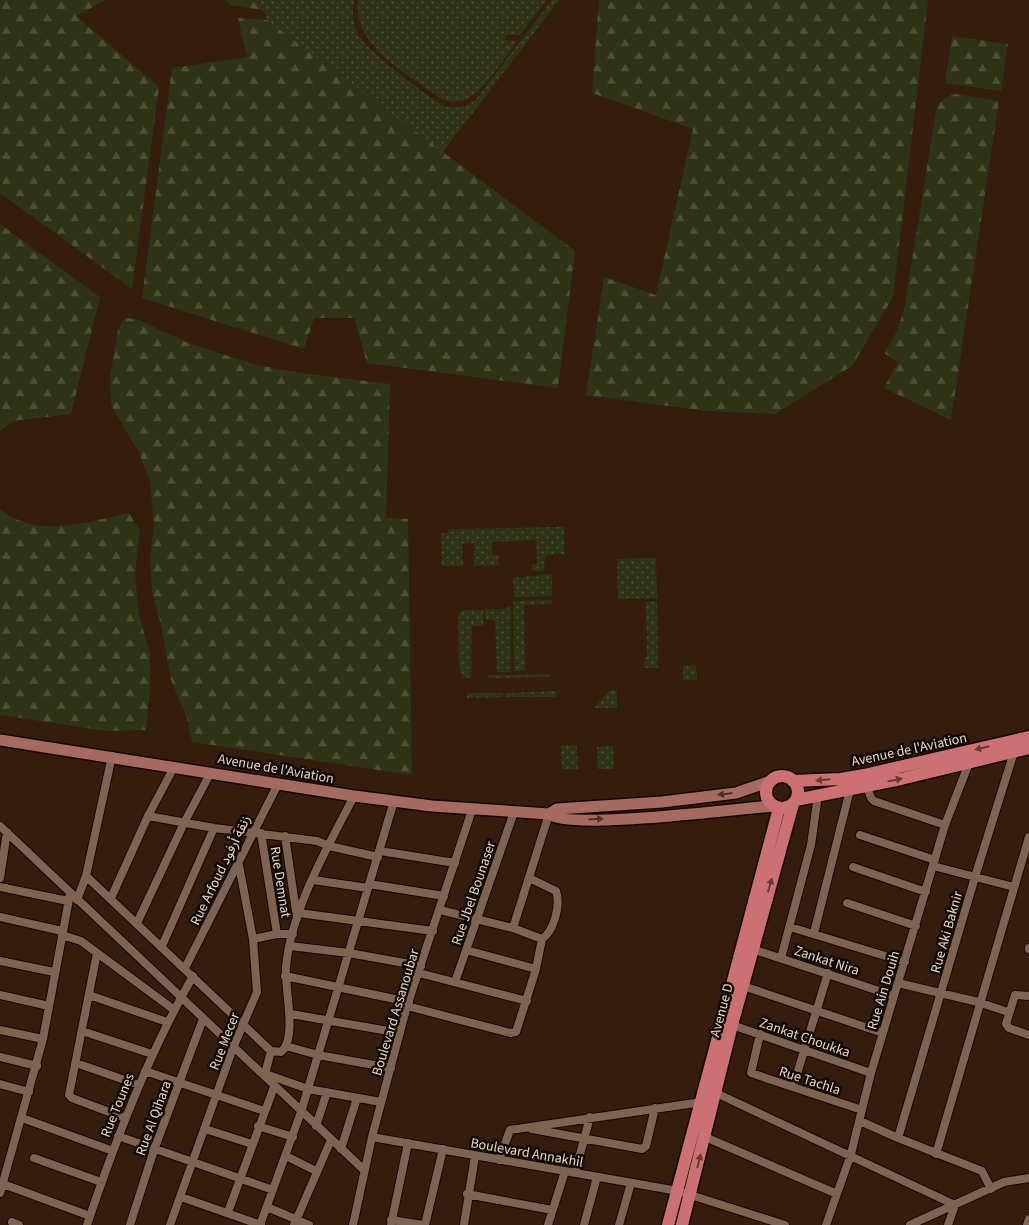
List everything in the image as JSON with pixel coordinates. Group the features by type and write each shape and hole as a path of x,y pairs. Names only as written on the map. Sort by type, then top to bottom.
{"main road":[{"name":"Avenue de l'Aviation","path":"793,782 841,779 864,775 1029,736"},
{"name":"Avenue de l'Aviation","path":"794,802 1029,748"},
{"path":"785,777 793,782 798,790 794,802 777,807 767,794 771,781 785,777"},
{"name":"Avenue D","path":"668,1225 684,1193 705,1137 752,949 794,802"},
{"name":"Avenue D","path":"682,1225 684,1193 702,1102 777,807"}],"street":[{"name":"Avenue de l'Aviation","path":"0,740 112,756 354,796 472,810 549,814 557,819 594,820 777,807"},
{"name":"Rue Aki Baknir","path":"898,1138 1014,752"},
{"path":"77,900 86,876 112,756"},
{"name":"Rue Ain Douih","path":"826,1225 860,1121 871,1073 945,825 969,763"},
{"path":"111,898 148,816 174,767"},
{"path":"137,923 184,823 211,772"},
{"name":"Avenue de l'Aviation","path":"549,814 557,809 652,803 736,793 771,781"},
{"name":"Rue Arfoud زنقة أرفود","path":"185,968 278,784"},
{"path":"867,786 874,801 945,825"},
{"path":"814,933 850,790"},
{"path":"781,958 811,845 818,795"},
{"path":"86,876 244,1023 271,1051 281,1052 286,1046 291,1014 285,976 298,916 313,880 354,796"},
{"path":"180,1197 228,1212 242,1221 260,1225 301,1112 394,801"},
{"name":"Boulevard Assanoubar","path":"353,1225 372,1137 408,1004 472,810"},
{"name":"Rue Jbel Bounaser","path":"455,982 514,812"},
{"path":"513,928 549,814"},
{"path":"148,816 214,828 317,840 329,846 379,854 455,863"},
{"path":"0,826 69,898"},
{"path":"162,946 214,828"},
{"path":"0,878 7,832"},
{"name":"Rue Demnat","path":"261,833 277,934"},
{"path":"860,834 934,863 975,877 1014,887"},
{"path":"285,836 298,916"},
{"path":"936,1154 978,1002 1029,837"},
{"name":"Rue Mecer","path":"170,1225 233,1048 257,992 253,939 238,860"},
{"path":"854,867 926,892"},
{"path":"285,976 408,1004 512,1033 518,1029 536,969 542,939 552,930 558,897 556,891 529,878"},
{"path":"313,880 444,896"},
{"path":"0,887 77,900 180,999 364,1170"},
{"path":"0,1193 44,1039 54,972 69,898"},
{"path":"847,902 916,926"},
{"path":"440,910 513,928 542,939"},
{"path":"298,916 358,920 433,931"},
{"path":"0,917 62,933 81,941 173,1010"},
{"path":"790,927 905,962"},
{"path":"253,939 277,934 293,934"},
{"path":"290,946 349,953 420,970 455,982 526,1001"},
{"name":"Zankat Nira","path":"752,949 894,996"},
{"path":"466,950 536,969"},
{"path":"97,953 69,1096 126,1118"},
{"path":"0,961 54,972"},
{"path":"793,1087 828,973"},
{"path":"180,999 193,976"},
{"path":"898,983 978,1002 1008,1012"},
{"path":"743,986 883,1032"},
{"path":"89,994 167,1022"},
{"path":"0,995 48,1006"},
{"path":"1029,996 1015,995 1008,1012 1007,1026 1029,1035"},
{"name":"Rue Tounes","path":"87,1225 112,1150 152,1054 180,999"},
{"path":"291,1014 400,1033"},
{"name":"Rue Al Qihara","path":"130,1225 154,1150 203,1019"},
{"name":"Zankat Choukka","path":"732,1025 871,1073"},
{"path":"0,1030 44,1039"},
{"path":"82,1030 152,1054"},
{"name":"Rue Tachla","path":"760,1034 751,1073 862,1110"},
{"path":"286,1046 318,1055 391,1068"},
{"path":"261,1073 271,1051"},
{"path":"0,1057 37,1066"},
{"path":"76,1063 139,1085"},
{"path":"145,1071 264,1111"},
{"path":"261,1073 308,1088 381,1102"},
{"path":"0,1084 29,1092"},
{"path":"228,1212 258,1126 274,1087"},
{"path":"316,1126 327,1092"},
{"path":"716,1093 850,1154 955,1205"},
{"path":"341,1149 357,1098"},
{"path":"500,1160 508,1132 513,1129 702,1102"},
{"path":"528,1128 644,1149 655,1108"},
{"path":"575,1173 590,1117"},
{"path":"22,1118 112,1150"},
{"path":"860,1121 936,1154 982,1171 991,1189"},
{"path":"258,1126 292,1137"},
{"path":"205,1130 252,1144"},
{"path":"118,1136 273,1190"},
{"name":"Boulevard Annakhil","path":"372,1137 684,1193 785,1225"},
{"path":"705,1137 837,1194"},
{"path":"295,1222 331,1140"},
{"path":"408,1143 391,1223 424,1225 443,1149"},
{"path":"286,1156 316,1171"},
{"path":"464,1225 475,1156"},
{"path":"34,1158 101,1182"},
{"path":"548,1225 565,1172"},
{"path":"584,1225 597,1177"},
{"path":"910,1225 1004,1182 1029,1178"},
{"path":"619,1225 631,1183"},
{"path":"3,1184 90,1216"},
{"path":"468,1194 552,1210"},
{"path":"948,1225 955,1205"},
{"path":"267,1207 295,1222 309,1225"}],"green space":[{"path":"0,0 106,0 76,16 159,87 132,289 0,193"},
{"path":"226,0 259,0 263,10 230,5"},
{"path":"259,0 354,0 354,24 365,44 416,87 440,103 455,108 466,105 476,99 552,0 559,0 442,153 267,20"},
{"path":"358,0 547,0 520,35 505,35 505,40 517,41 483,86 473,95 461,101 449,101 437,96 397,67 372,44 363,30 358,16"},
{"path":"599,0 928,0 893,297 852,366 775,414 706,411 586,395 604,277 656,295 693,129 592,93"},
{"path":"238,18 267,20 575,251 558,388 367,363 354,318 314,318 304,349 142,298 172,68 247,57"},
{"path":"952,36 1008,44 1001,91 945,83"},
{"path":"958,94 999,101 951,420 884,388 898,362 884,353 896,333 904,310 936,111 944,99"},
{"path":"0,224 100,297 71,414 13,421 0,431"},
{"path":"128,318 139,320 188,343 257,365 301,373 390,384 386,518 408,519 412,775 192,742 187,718 170,677 162,628 152,592 150,558 154,525 150,482 139,453 111,405 110,378 118,330 123,320"},
{"path":"0,509 30,524 46,526 79,524 129,513 140,531 135,574 139,614 150,655 150,690 146,730 106,731 0,715"},
{"path":"564,527 564,554 545,555 544,571 532,571 532,564 537,564 536,540 492,542 492,555 498,555 499,565 474,566 474,543 462,544 463,566 442,566 441,533 448,533 448,529"},
{"path":"656,558 657,598 618,599 617,559"},
{"path":"552,574 552,596 514,597 513,578"},
{"path":"552,600 552,604 524,605 525,671 514,671 513,601"},
{"path":"657,601 658,668 644,668 644,657 647,657 646,602"},
{"path":"511,606 511,672 497,672 495,620 485,619 485,609 505,609"},
{"path":"463,610 483,610 483,626 472,626 471,678 463,677 459,667 458,616"},
{"path":"696,665 697,680 683,680 683,666"},
{"path":"550,674 550,677 488,678 488,675"},
{"path":"617,690 617,708 594,708 608,692"},
{"path":"556,691 556,697 506,697 506,693"},
{"path":"467,693 503,693 503,697 467,698"},
{"path":"561,745 577,745 578,769 562,769"},
{"path":"613,746 614,769 598,769 597,747"}]}
